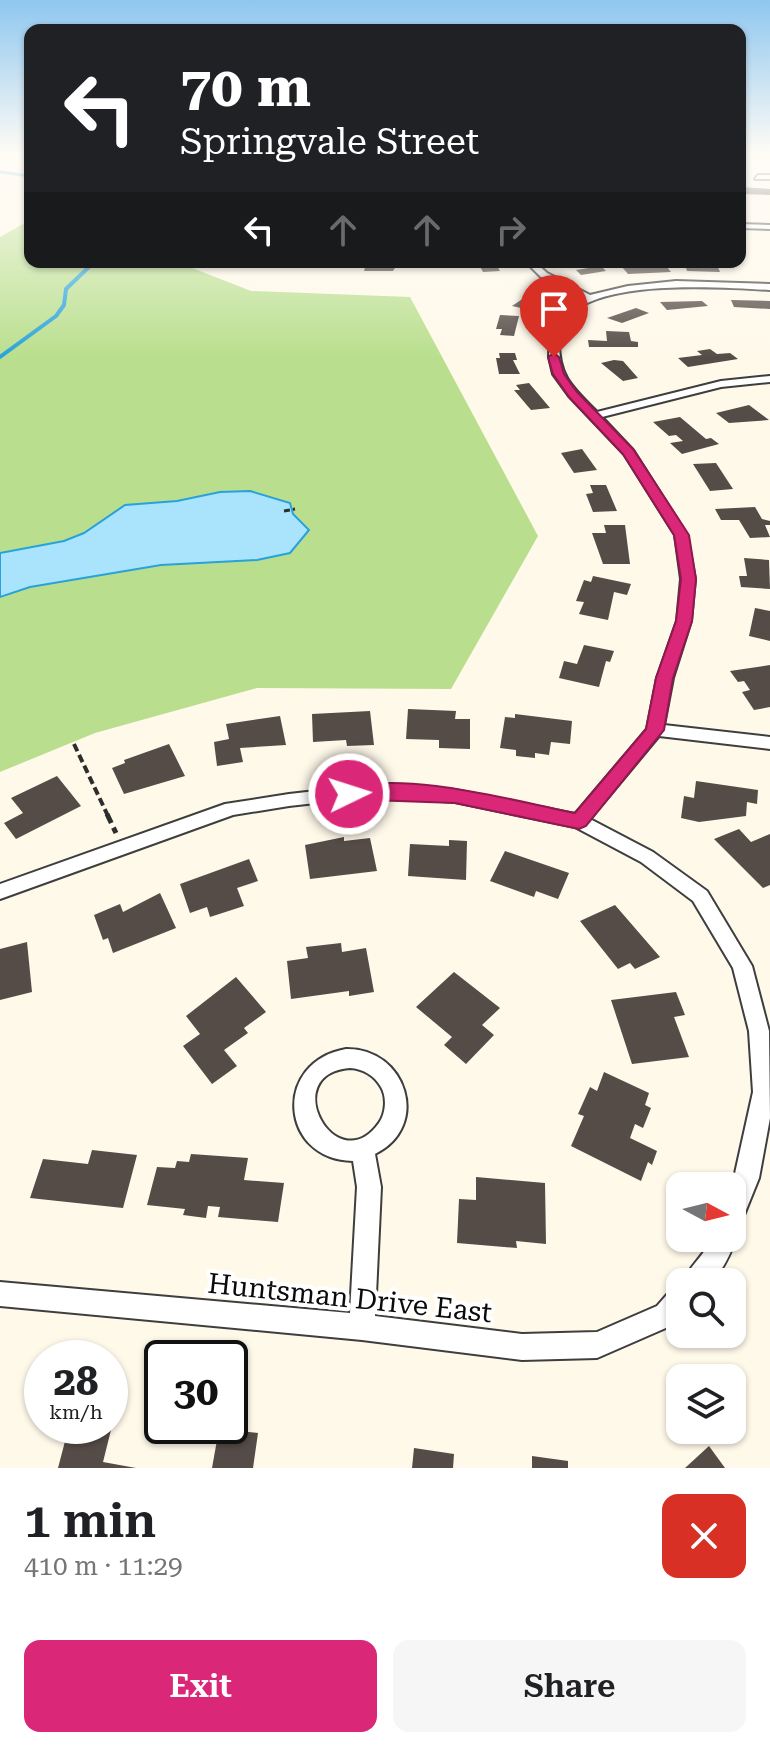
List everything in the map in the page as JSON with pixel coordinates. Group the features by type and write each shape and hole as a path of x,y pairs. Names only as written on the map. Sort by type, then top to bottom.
{"street":[{"path":"746,226 770,227"},
{"path":"536,268 589,298"},
{"path":"579,821 655,730 665,678 684,621 688,579 681,535 629,452 558,374 553,340 559,321 589,298 649,286 770,287"},
{"path":"594,416 721,384 770,379"},
{"path":"655,730 770,743"},
{"path":"0,892 231,809 378,790 455,796 579,821 647,857 700,896 742,966 759,1031 764,1092 746,1181"},
{"path":"355,1059 381,1069 396,1091 394,1119 387,1131 362,1147 331,1145 309,1127 304,1113 303,1099 315,1074 340,1060 355,1059"},
{"path":"362,1147 369,1187 362,1327"},
{"name":"Huntsman Drive East","path":"0,1294 362,1327 522,1347 597,1345 666,1315"}],"path":[{"path":"284,511 295,509"},
{"path":"74,744 125,849"}],"green space":[{"path":"24,223 24,268 192,268 251,291 410,297 538,536 451,689 257,688 95,733 0,772 0,237"}],"water":[{"path":"250,491 290,503 293,514 309,530 290,553 257,560 161,565 30,587 0,597 0,553 64,541 84,533 125,505"}],"building":[{"path":"365,268 395,268 393,271 364,271"},
{"path":"481,268 498,268 500,271 483,272"},
{"path":"603,268 606,271 581,275 576,270"},
{"path":"623,268 668,268 671,272 628,274"},
{"path":"686,268 718,268 720,272 687,271"},
{"path":"530,294 543,297 526,309 512,306"},
{"path":"731,300 770,301 770,309 734,307"},
{"path":"702,301 708,306 667,310 660,302"},
{"path":"636,308 649,313 622,323 607,318"},
{"path":"500,315 519,316 514,336 500,335 502,329 496,329"},
{"path":"606,331 629,332 631,341 638,342 638,347 589,347 588,340 607,341"},
{"path":"710,349 717,354 730,353 738,359 688,367 678,358 702,355 697,351"},
{"path":"499,353 515,353 517,360 513,360 520,374 499,374 496,358 500,358"},
{"path":"623,361 638,378 623,381 601,363"},
{"path":"529,383 550,408 531,410 514,390 520,390 516,385"},
{"path":"749,405 769,420 729,423 716,413"},
{"path":"680,417 706,439 711,438 719,444 682,454 670,443 683,441 676,435 669,436 653,422"},
{"path":"582,449 597,470 574,473 561,453"},
{"path":"716,463 733,489 710,491 693,464"},
{"path":"590,485 606,485 617,511 593,512 586,494 593,493"},
{"path":"755,507 762,519 770,521 770,525 765,525 770,537 750,538 739,520 721,520 715,509"},
{"path":"604,525 625,525 630,564 603,564 592,533 606,533"},
{"path":"744,558 769,560 770,589 741,587 739,576 747,576"},
{"path":"593,576 631,584 627,595 614,592 608,620 579,614 584,602 576,601 584,580 591,582"},
{"path":"755,608 770,611 770,641 749,636"},
{"path":"584,645 614,651 610,662 606,661 599,687 559,678 564,661 577,664"},
{"path":"770,665 770,707 754,710 742,692 750,690 744,681 738,682 730,671"},
{"path":"408,709 456,711 455,719 470,719 470,749 439,748 439,740 406,739"},
{"path":"370,711 374,745 347,746 346,740 313,742 312,714"},
{"path":"515,714 572,721 570,744 551,742 549,755 535,753 535,758 516,756 516,750 500,748 505,717 515,718"},
{"path":"280,716 286,745 240,748 243,762 217,766 214,742 229,739 226,724"},
{"path":"169,744 185,776 124,794 112,768 125,763 124,760"},
{"path":"57,776 81,806 16,839 4,823 23,813 11,798"},
{"path":"696,781 758,790 757,804 747,802 746,816 699,822 681,818 684,796 694,798"},
{"path":"739,829 751,842 770,834 770,885 763,888 714,839"},
{"path":"344,837 344,841 370,838 377,871 310,879 305,845"},
{"path":"449,840 467,841 466,880 408,876 410,844 449,846"},
{"path":"505,851 569,873 558,899 536,891 534,897 490,881"},
{"path":"249,859 258,881 237,888 244,906 210,917 207,907 190,913 180,884"},
{"path":"160,893 176,928 113,953 108,938 103,940 94,915 120,904 123,912"},
{"path":"615,905 660,957 635,969 630,963 618,969 580,921"},
{"path":"27,942 32,992 0,1000 0,949"},
{"path":"341,943 342,952 366,948 374,992 349,996 349,991 291,999 287,961 308,958 306,947"},
{"path":"454,972 500,1008 482,1025 494,1035 466,1064 444,1045 452,1037 416,1007"},
{"path":"236,977 266,1012 244,1028 248,1033 224,1050 237,1066 212,1084 183,1046 200,1034 186,1016"},
{"path":"676,992 685,1015 674,1017 689,1057 632,1064 611,1000"},
{"path":"604,1072 649,1093 645,1105 651,1108 643,1128 635,1124 630,1138 657,1151 652,1165 648,1162 641,1181 571,1146 584,1116 578,1114 590,1087 597,1091"},
{"path":"92,1150 137,1155 123,1208 30,1198 43,1159 88,1164"},
{"path":"191,1154 248,1158 244,1180 284,1183 278,1222 218,1217 220,1207 208,1206 206,1218 183,1215 185,1209 147,1205 157,1167 175,1168 177,1161 189,1162"},
{"path":"476,1177 545,1183 546,1244 516,1241 517,1248 457,1243 459,1199 476,1200"},
{"path":"248,1432 258,1433 253,1468 212,1468 216,1444 248,1444"},
{"path":"64,1444 108,1444 103,1462 136,1468 58,1468"},
{"path":"709,1446 725,1468 685,1468"},
{"path":"414,1448 454,1454 453,1468 412,1468"},
{"path":"532,1456 568,1461 568,1468 532,1468"}],"waterway":[{"path":"0,357 56,316 64,305 66,289 88,268"}],"route":[{"path":"349,794 378,790 455,796 579,821 655,730 665,678 684,621 688,579 681,535 629,452 558,374 554,357"}]}
